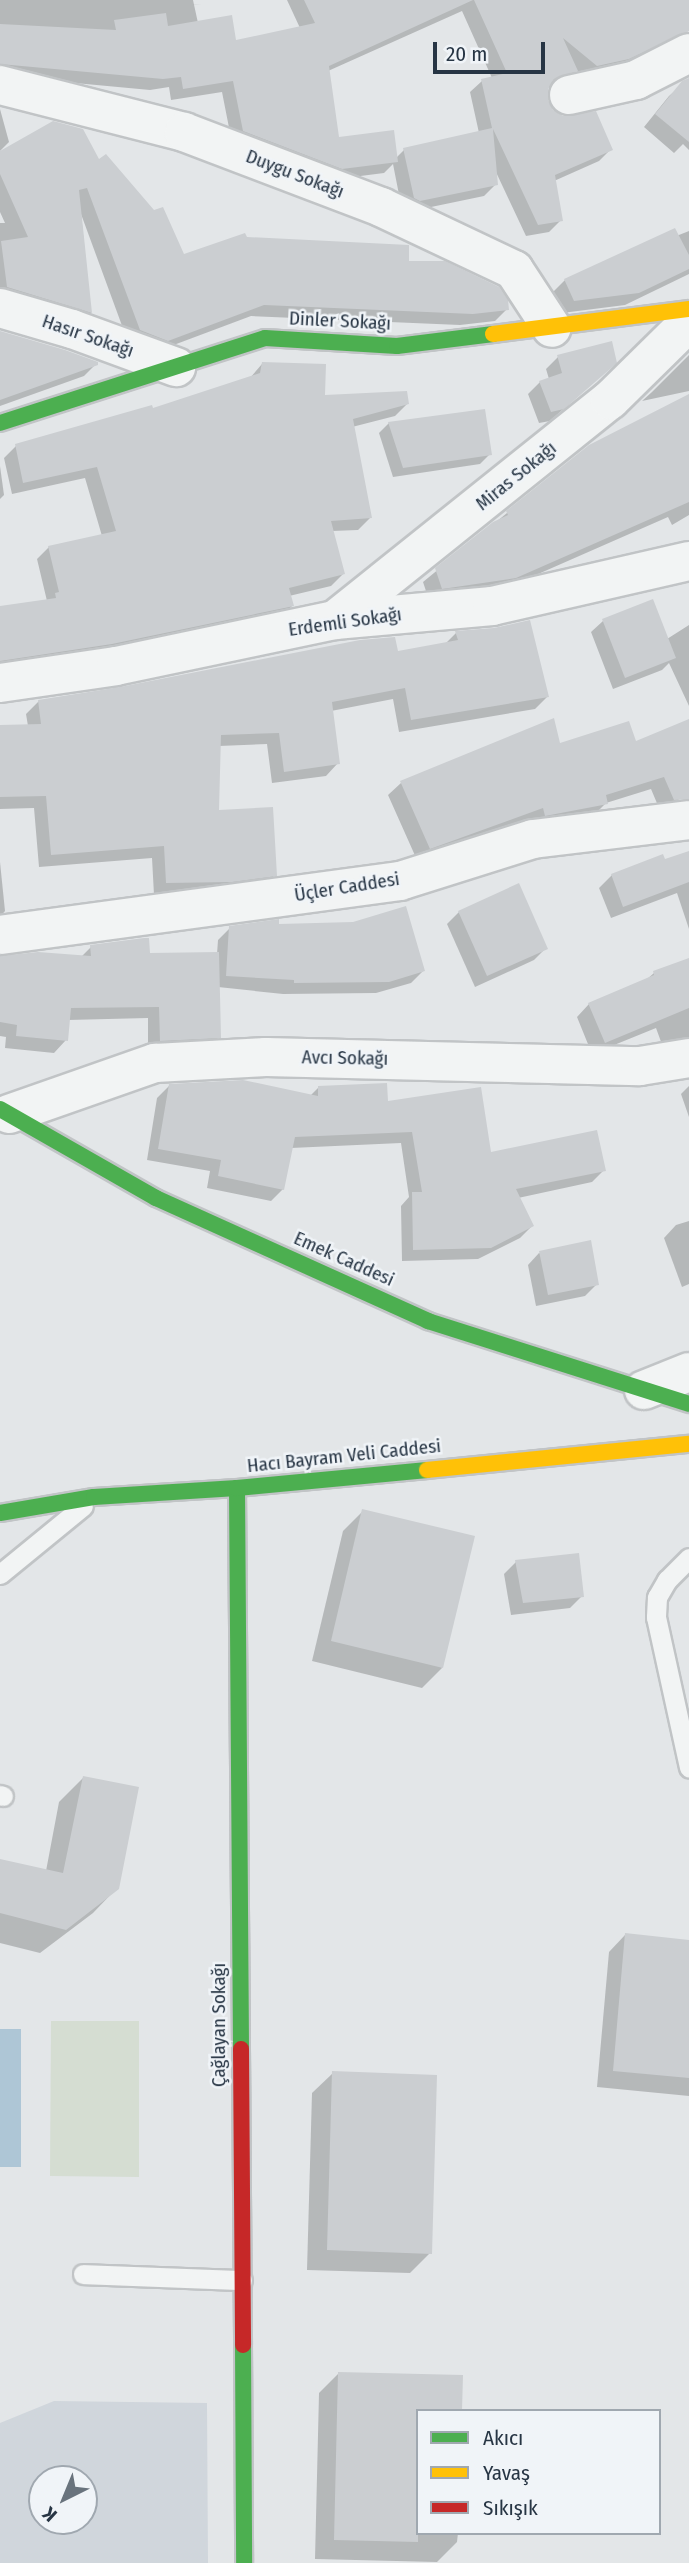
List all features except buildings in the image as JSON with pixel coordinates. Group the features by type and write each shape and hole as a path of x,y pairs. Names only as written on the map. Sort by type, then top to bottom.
{"street":[{"path":"569,95 636,79 689,53"},
{"name":"Duygu Sokağı","path":"0,85 184,132 380,207 514,270 552,328"},
{"name":"Hasır Sokağı","path":"0,308 72,329 176,368"},
{"name":"Dinler Sokağı","path":"0,423 265,338 397,346 689,309"},
{"name":"Miras Sokağı","path":"335,620 610,400 689,322"},
{"name":"Erdemli Sokağı","path":"0,683 116,666 335,620 492,607 689,561"},
{"name":"Üçler Caddesi","path":"0,935 400,881 533,839 689,820"},
{"name":"Avcı Sokağı","path":"5,1112 155,1063 266,1057 640,1066 689,1058"},
{"name":"Emek Caddesi","path":"5,1112 156,1198 428,1321 689,1405"},
{"path":"644,1390 689,1372"},
{"name":"Hacı Bayram Veli Caddesi","path":"1,1512 94,1497 237,1488 689,1444"},
{"name":"Çağlayan Sokağı","path":"237,1488 244,2563"}],"lane":[{"path":"0,1574 94,1497"},
{"path":"689,1558 667,1580 657,1597 656,1607 689,1767"},
{"path":"83,2274 242,2280"}],"shaded area":[{"path":"51,2021 139,2021 139,2177 50,2176"},
{"path":"54,2401 207,2403 208,2563 0,2563 0,2423"}],"water":[{"path":"0,2029 21,2029 21,2167 0,2167"}],"traffic: fast":[{"path":"0,423 265,338 397,346 493,334"},
{"path":"0,1109 156,1198 428,1321 689,1404"},
{"path":"0,1513 94,1497 237,1488 427,1470"},
{"path":"237,1488 241,2049"},
{"path":"243,2345 244,2563"}],"traffic: slow":[{"path":"493,334 689,309"},
{"path":"427,1470 689,1444"}],"traffic: jam":[{"path":"241,2049 243,2345"}]}
